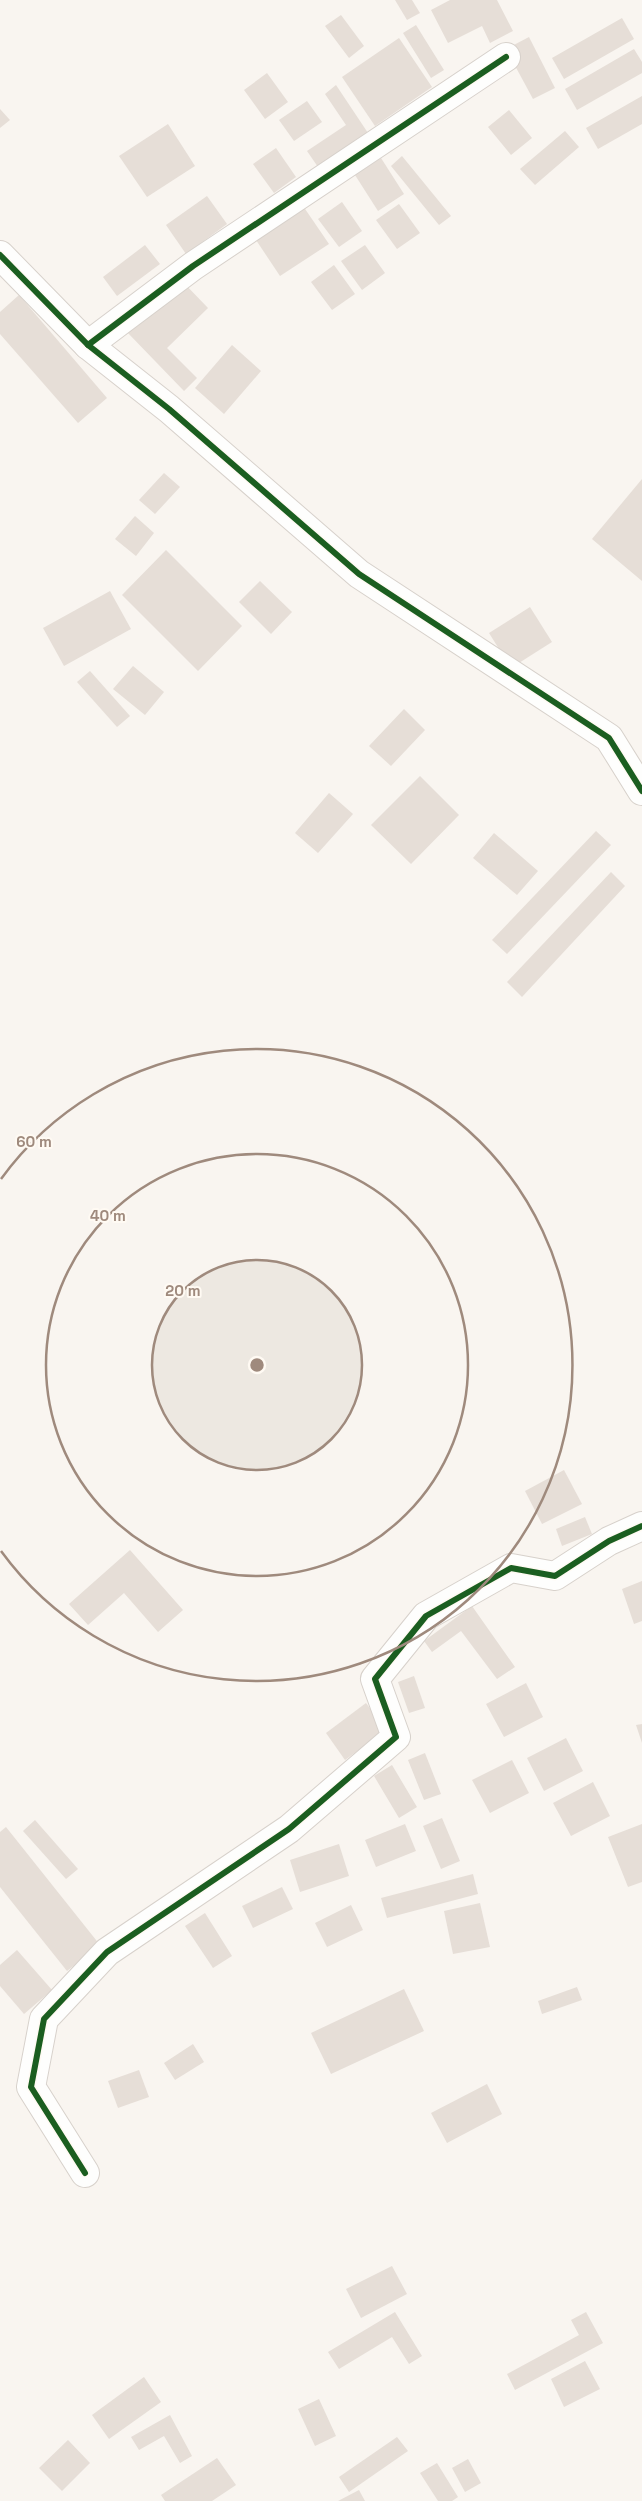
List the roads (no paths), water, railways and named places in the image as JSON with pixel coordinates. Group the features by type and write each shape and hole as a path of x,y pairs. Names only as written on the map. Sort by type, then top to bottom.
{"street":[{"path":"88,345 193,266 506,57"},
{"path":"0,255 88,345 169,409 359,574 609,738 642,792"},
{"path":"84,2173 31,2087 44,2020 107,1952 288,1829 396,1737 375,1678 426,1616 511,1568 556,1576 609,1541 642,1526"}]}
